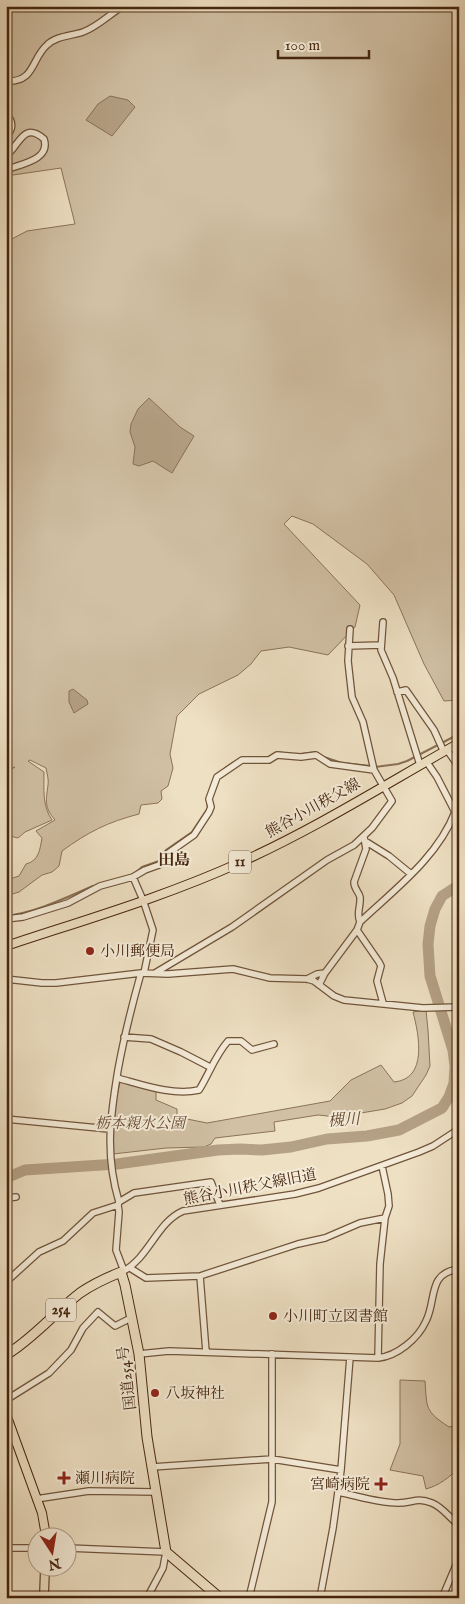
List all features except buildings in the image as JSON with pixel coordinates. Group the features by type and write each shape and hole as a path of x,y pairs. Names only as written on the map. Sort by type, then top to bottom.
{"highway":[{"name":"国道254号","path":"125,1270 125,1285 139,1354 152,1467 166,1552"},
{"name":"254","path":"6,1355 36,1332 80,1293 98,1282 125,1270"},
{"path":"166,1552 220,1598"}],"main road":[{"name":"熊谷小川秩父線","path":"6,946 203,879 254,856 459,743"},
{"path":"6,1414 45,1526"},
{"path":"44,1598 45,1576"}],"street":[{"path":"6,9 22,6"},
{"path":"6,82 14,82 29,74 35,66 41,50 50,42 83,32 123,6"},
{"path":"6,115 12,122 10,133 6,136"},
{"path":"6,156 27,132 36,133 44,139 46,149 42,154 6,170"},
{"path":"319,985 325,973 357,930 360,922 422,862 446,831 457,811 437,777 423,763 381,650 383,622"},
{"path":"155,973 232,927 328,860 365,839 392,801 374,770 364,722 352,697 348,646 350,629"},
{"path":"348,646 382,645"},
{"path":"397,692 406,690 434,730 445,750 459,767"},
{"path":"6,919 23,917 68,903 100,886 133,877 144,870 159,865 167,854 194,835 198,826 209,812 209,799 217,777 242,760 269,760 277,755 301,757 316,755 330,764 374,770"},
{"path":"365,839 410,874"},
{"path":"360,922 357,916 360,896 354,888 354,882 366,849 365,839"},
{"path":"133,877 153,930 143,973 124,1036 109,1129 119,1212 116,1250 125,1270 146,1278 200,1276 298,1244 325,1238 360,1223 385,1218"},
{"path":"357,930 379,962 377,981 383,1003"},
{"path":"6,979 62,983 143,973 168,974 233,969 270,978 307,979 314,981 334,996 344,1000 423,1008 455,1007"},
{"path":"307,979 317,974 325,973"},
{"path":"124,1036 151,1039 210,1067"},
{"path":"117,1078 156,1088 191,1092 199,1090 207,1077 210,1067 228,1041 241,1041 252,1050 274,1044"},
{"path":"6,1119 109,1129"},
{"name":"熊谷小川秩父線旧道","path":"125,1270 140,1259 172,1217 190,1209 295,1194 319,1188 433,1146 459,1129"},
{"path":"378,1358 379,1282 385,1218 389,1206 382,1166"},
{"path":"6,1282 39,1252 63,1241 93,1213 118,1204 134,1193 211,1182 220,1205"},
{"path":"6,1198 16,1197"},
{"path":"139,1354 170,1351 378,1358 394,1354 417,1334 426,1321 435,1285 442,1275 459,1269"},
{"path":"200,1276 206,1352"},
{"path":"6,1400 49,1373 71,1350 83,1328 98,1312 115,1326 131,1318"},
{"path":"249,1598 272,1502 272,1354"},
{"path":"320,1598 341,1470 350,1358"},
{"path":"152,1467 272,1459 341,1470"},
{"path":"36,1499 89,1491 156,1492"},
{"path":"338,1492 374,1500 400,1503 419,1499 442,1509 459,1525"},
{"path":"6,1548 28,1548"},
{"path":"78,1548 166,1552 165,1561 147,1598"},
{"path":"442,1598 456,1573 459,1558"}],"green space":[{"path":"6,6 459,6 459,700 444,701 424,664 394,595 367,564 313,524 292,516 284,524 360,605 355,627 328,655 289,647 261,651 251,664 238,675 199,694 177,716 170,754 173,768 168,786 161,791 162,799 158,803 141,805 139,814 108,824 81,838 62,851 59,866 52,872 42,875 19,892 6,896 6,880 19,876 26,864 34,860 38,854 42,838 36,831 55,820 47,804 48,781 46,768 30,760 28,761 44,772 45,803 52,820 25,832 18,838 6,835 6,771 15,767 6,770 6,242 27,231 75,224 61,168 6,176"},
{"name":"栃本親水公園","path":"426,1010 430,1066 412,1096 402,1103 346,1118 318,1115 274,1122 275,1131 215,1138 211,1144 204,1147 166,1148 113,1154 112,1119 120,1082 123,1081 156,1090 156,1100 177,1109 177,1117 207,1123 330,1101 351,1080 381,1065 394,1082 405,1079 412,1073 417,1065 419,1043 413,1012"},
{"path":"400,1380 425,1381 427,1404 431,1413 449,1427 459,1425 459,1468 444,1481 426,1489 423,1476 390,1470 400,1444"}],"shaded area":[{"path":"110,96 128,100 135,107 112,136 86,120 98,104"},
{"path":"149,398 180,427 194,436 172,473 153,461 139,466 133,464 135,447 130,432 131,424 138,409"},
{"path":"73,689 87,700 88,704 74,713 69,702 69,691"}],"waterway":[{"path":"375,767 407,761 459,734"},
{"path":"267,758 277,752 283,753"},
{"path":"301,754 316,752"},
{"path":"324,757 342,763 371,766"},
{"path":"225,768 234,762"},
{"path":"134,874 142,867 159,861 166,850 192,832 208,808 207,803"},
{"name":"槻川","path":"6,1178 25,1170 117,1164 218,1150 262,1150 291,1147 327,1139 367,1136 399,1130 442,1108 449,1097 454,1083 455,1066 453,1050 430,976 428,944 430,926 435,909 442,896 459,885"},
{"path":"6,916 40,908 93,886"}],"place":[{"name":"小川郵便局","path":"90,951"},
{"name":"小川町立図書館","path":"273,1316"},
{"name":"八坂神社","path":"155,1393"},
{"name":"瀬川病院","path":"64,1478"},
{"name":"宮崎病院","path":"381,1484"}],"district":[{"name":"田島","path":"174,861"}]}
